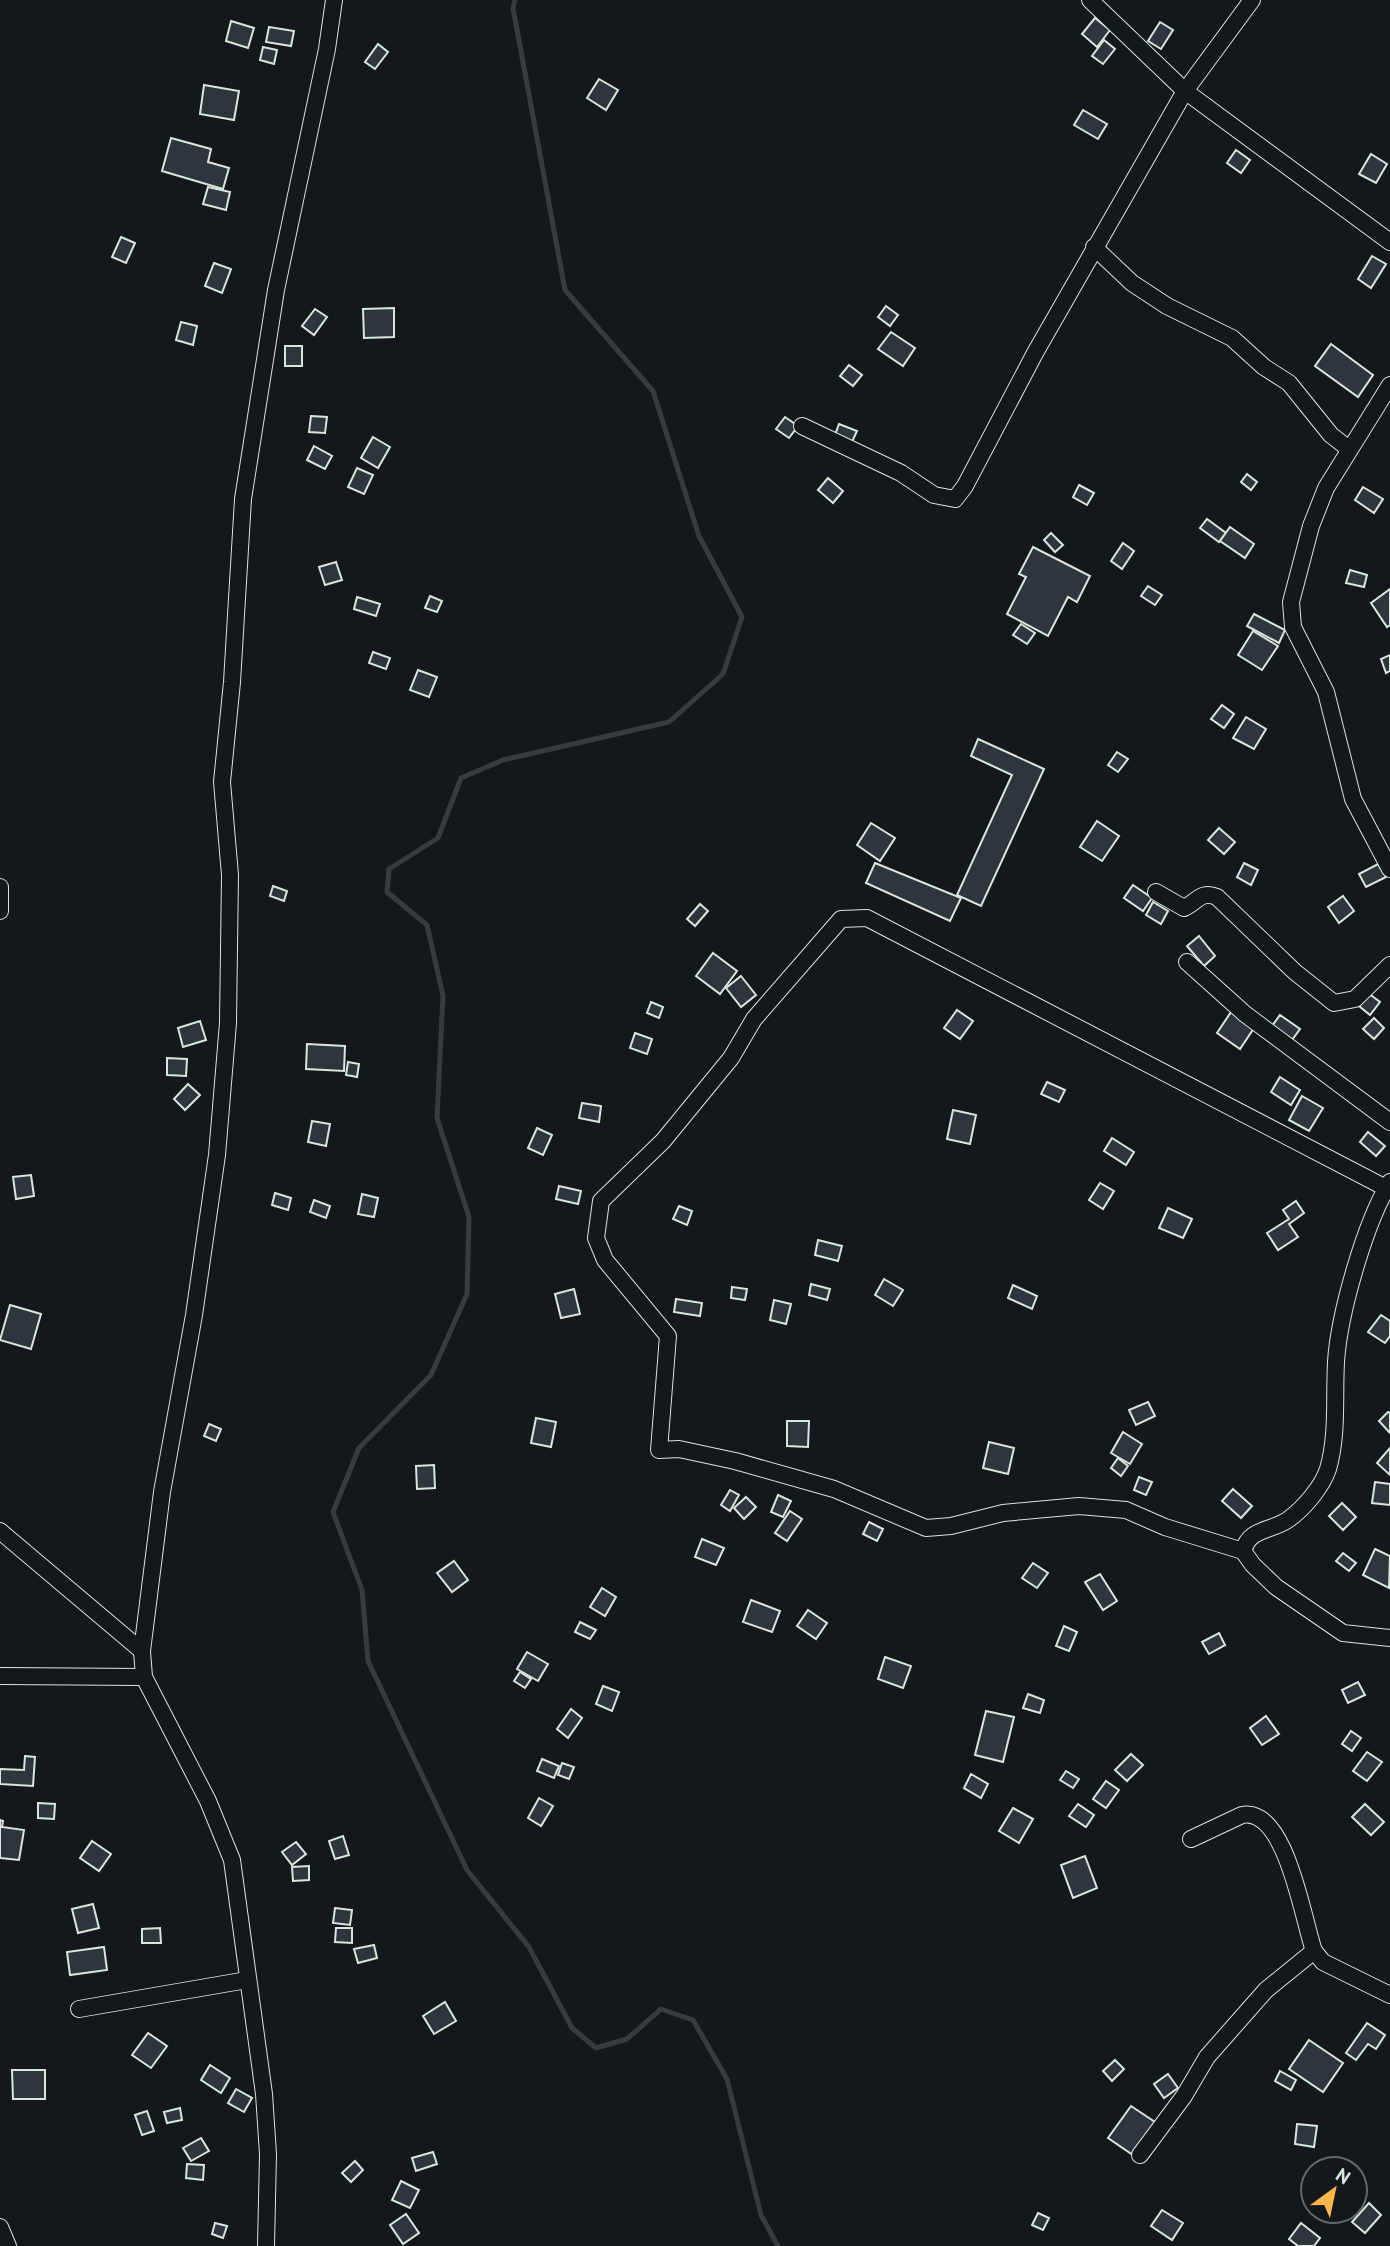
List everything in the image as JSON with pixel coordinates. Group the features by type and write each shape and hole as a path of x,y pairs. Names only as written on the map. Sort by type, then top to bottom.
{"street":[{"path":"266,2246 268,2154 264,2094 232,1860 208,1801 144,1676 142,1651 162,1492 194,1315 217,1155 228,1023 230,902 222,782 232,682 243,499 276,290 327,49 334,0"},
{"path":"1090,0 1185,91 1390,242"},
{"path":"802,426 901,473 934,495 955,499 965,486 1094,247 1185,91 1252,0"},
{"path":"1094,247 1132,283 1167,306 1232,338 1264,367 1289,383 1331,435 1349,449"},
{"path":"1390,385 1326,488 1311,526 1291,602 1293,626 1326,692 1353,799 1390,869"},
{"path":"0,887 0,911"},
{"path":"1156,892 1184,908 1200,895 1209,893 1217,897 1295,972 1334,1003 1348,1003 1355,999 1390,965"},
{"path":"1243,1551 1247,1539 1254,1533 1288,1520 1311,1497 1328,1470 1334,1434 1341,1325 1367,1237 1388,1185 867,918 841,919 754,1019 731,1058 663,1141 601,1201 596,1238 606,1260 668,1336 659,1450 679,1449 735,1461 834,1489 926,1528 951,1526 1003,1513 1079,1506 1126,1510 1166,1527 1243,1551 1276,1587 1343,1633 1390,1638"},
{"path":"1187,962 1245,1014 1390,1122"},
{"path":"0,1531 142,1651"},
{"path":"0,1676 144,1676"},
{"path":"1191,1839 1242,1815 1250,1813 1259,1816 1287,1853 1314,1951 1323,1962 1390,1995"},
{"path":"1140,2155 1184,2096 1207,2057 1266,1990 1314,1951"},
{"path":"79,2009 247,1980"},
{"path":"0,2227 8,2246"}],"building":[{"path":"1095,18 1110,30 1097,47 1082,34"},
{"path":"231,21 254,28 248,48 226,41"},
{"path":"1160,22 1173,30 1161,49 1148,41"},
{"path":"269,27 294,31 291,46 266,42"},
{"path":"1104,40 1115,49 1103,64 1092,56"},
{"path":"378,44 388,52 375,69 365,62"},
{"path":"263,47 277,50 274,64 260,60"},
{"path":"599,79 618,90 606,110 587,98"},
{"path":"204,85 239,91 234,120 200,114"},
{"path":"1083,110 1107,124 1098,139 1074,125"},
{"path":"171,138 211,149 208,162 229,168 223,189 162,171"},
{"path":"1236,150 1250,160 1241,173 1227,163"},
{"path":"1371,154 1387,164 1376,183 1359,174"},
{"path":"208,187 230,192 226,210 203,204"},
{"path":"121,237 135,243 126,263 112,257"},
{"path":"1372,256 1386,264 1371,288 1358,279"},
{"path":"214,263 231,269 222,293 205,286"},
{"path":"886,306 898,315 890,326 878,317"},
{"path":"394,308 394,337 364,338 363,309"},
{"path":"315,309 327,317 314,335 302,326"},
{"path":"181,322 197,326 193,345 176,340"},
{"path":"891,332 915,348 903,366 878,349"},
{"path":"1331,344 1373,375 1358,397 1315,366"},
{"path":"285,346 302,346 302,366 285,366"},
{"path":"849,365 862,375 853,386 840,376"},
{"path":"311,416 327,417 325,433 309,432"},
{"path":"785,417 798,426 789,438 776,429"},
{"path":"839,424 857,431 852,442 835,435"},
{"path":"373,437 390,447 378,468 361,458"},
{"path":"314,446 332,456 325,469 307,460"},
{"path":"357,468 373,475 364,494 348,487"},
{"path":"1247,474 1257,482 1251,490 1241,482"},
{"path":"828,478 843,491 833,503 818,490"},
{"path":"1079,485 1094,493 1087,505 1073,497"},
{"path":"1363,487 1383,499 1374,513 1355,500"},
{"path":"1207,519 1226,533 1219,542 1200,528"},
{"path":"1230,527 1254,544 1245,558 1220,541"},
{"path":"1051,533 1063,545 1055,552 1044,540"},
{"path":"1123,543 1134,551 1122,569 1111,561"},
{"path":"1033,547 1090,576 1077,602 1068,597 1048,636 1007,614 1026,577 1019,574"},
{"path":"336,562 342,580 325,585 319,567"},
{"path":"1350,570 1367,575 1364,587 1346,583"},
{"path":"1148,586 1162,595 1155,605 1141,596"},
{"path":"1390,589 1390,625 1387,627 1371,603"},
{"path":"430,596 442,601 437,612 425,608"},
{"path":"357,597 380,604 376,616 354,609"},
{"path":"1254,614 1285,630 1279,643 1247,626"},
{"path":"1021,624 1035,633 1027,644 1013,635"},
{"path":"1253,631 1278,646 1262,670 1238,655"},
{"path":"373,652 390,658 386,669 369,663"},
{"path":"1390,655 1390,671 1386,673 1381,659"},
{"path":"418,670 437,677 429,697 410,690"},
{"path":"1222,705 1234,714 1224,728 1211,719"},
{"path":"1246,717 1266,729 1254,749 1233,738"},
{"path":"978,739 1044,769 981,906 957,895 1012,775 971,756"},
{"path":"1117,752 1128,759 1118,772 1108,765"},
{"path":"1097,821 1119,836 1102,861 1080,847"},
{"path":"871,823 895,838 880,861 857,845"},
{"path":"1219,828 1235,842 1224,854 1208,840"},
{"path":"875,863 961,898 950,921 866,883"},
{"path":"1244,863 1258,870 1251,885 1237,877"},
{"path":"1378,864 1386,877 1366,887 1359,874"},
{"path":"1133,885 1152,898 1143,911 1124,898"},
{"path":"273,886 287,891 284,901 270,896"},
{"path":"1343,896 1354,911 1339,923 1328,907"},
{"path":"1153,902 1168,911 1161,924 1146,915"},
{"path":"700,904 708,911 695,926 687,919"},
{"path":"1199,936 1215,956 1204,966 1187,946"},
{"path":"713,953 737,971 720,994 696,976"},
{"path":"741,976 756,995 741,1007 726,988"},
{"path":"1368,993 1380,1002 1370,1015 1359,1006"},
{"path":"651,1002 663,1007 659,1018 647,1013"},
{"path":"1233,1009 1256,1025 1240,1049 1217,1033"},
{"path":"957,1010 973,1021 960,1039 944,1028"},
{"path":"1280,1015 1300,1029 1292,1040 1272,1026"},
{"path":"1374,1018 1384,1028 1374,1039 1363,1029"},
{"path":"200,1021 206,1040 183,1047 178,1028"},
{"path":"635,1033 652,1039 647,1054 630,1048"},
{"path":"307,1044 345,1046 344,1071 306,1069"},
{"path":"167,1058 187,1059 186,1076 167,1075"},
{"path":"348,1062 359,1064 357,1077 346,1075"},
{"path":"1280,1077 1300,1090 1291,1105 1271,1092"},
{"path":"1047,1082 1065,1090 1059,1102 1041,1094"},
{"path":"188,1084 200,1095 185,1110 174,1099"},
{"path":"1302,1096 1323,1108 1309,1131 1289,1120"},
{"path":"582,1103 601,1106 599,1122 579,1118"},
{"path":"953,1110 976,1115 970,1144 947,1139"},
{"path":"312,1121 330,1124 326,1146 308,1142"},
{"path":"537,1128 552,1135 543,1155 528,1148"},
{"path":"1368,1132 1385,1146 1376,1156 1360,1142"},
{"path":"1112,1138 1134,1152 1126,1165 1104,1151"},
{"path":"31,1175 34,1196 16,1199 13,1177"},
{"path":"1100,1183 1114,1191 1103,1209 1089,1200"},
{"path":"559,1186 581,1191 578,1204 556,1199"},
{"path":"275,1193 291,1198 288,1210 272,1205"},
{"path":"362,1194 378,1198 374,1217 358,1214"},
{"path":"314,1200 330,1206 326,1218 310,1212"},
{"path":"1296,1201 1304,1213 1289,1224 1298,1237 1278,1250 1267,1233 1289,1219 1283,1210"},
{"path":"679,1206 692,1211 687,1225 673,1219"},
{"path":"1168,1208 1192,1219 1183,1238 1159,1228"},
{"path":"818,1240 842,1246 838,1261 815,1255"},
{"path":"884,1279 903,1290 893,1306 875,1295"},
{"path":"811,1284 830,1289 827,1300 809,1295"},
{"path":"1013,1285 1037,1296 1032,1309 1008,1298"},
{"path":"732,1287 747,1289 745,1300 731,1298"},
{"path":"574,1289 580,1314 561,1318 555,1294"},
{"path":"676,1299 702,1303 700,1316 674,1312"},
{"path":"774,1300 791,1304 786,1324 770,1320"},
{"path":"10,1305 41,1314 31,1349 0,1340"},
{"path":"1381,1315 1390,1321 1390,1336 1385,1343 1368,1332"},
{"path":"1148,1402 1155,1416 1136,1425 1129,1410"},
{"path":"1390,1413 1390,1433 1379,1421"},
{"path":"536,1418 556,1422 551,1447 531,1443"},
{"path":"787,1421 809,1421 808,1447 787,1446"},
{"path":"209,1424 221,1429 216,1441 204,1436"},
{"path":"1123,1432 1142,1444 1130,1464 1111,1453"},
{"path":"989,1442 1014,1448 1008,1474 983,1468"},
{"path":"1390,1448 1390,1475 1377,1463"},
{"path":"1118,1458 1128,1466 1121,1476 1111,1468"},
{"path":"434,1465 435,1488 417,1489 416,1466"},
{"path":"1139,1477 1152,1482 1146,1495 1134,1490"},
{"path":"1375,1482 1390,1484 1390,1505 1372,1503"},
{"path":"1233,1489 1252,1506 1241,1518 1222,1501"},
{"path":"730,1490 739,1495 730,1511 721,1505"},
{"path":"778,1495 791,1501 783,1517 771,1512"},
{"path":"746,1497 756,1507 744,1519 734,1508"},
{"path":"1342,1503 1356,1517 1343,1530 1329,1516"},
{"path":"790,1511 802,1519 787,1541 775,1533"},
{"path":"869,1522 883,1529 877,1541 863,1534"},
{"path":"702,1539 724,1548 716,1565 695,1557"},
{"path":"1375,1549 1390,1556 1389,1588 1363,1575"},
{"path":"1343,1553 1356,1563 1349,1571 1336,1561"},
{"path":"454,1561 468,1580 452,1592 437,1573"},
{"path":"1033,1563 1048,1573 1037,1588 1022,1578"},
{"path":"1100,1574 1117,1601 1103,1610 1085,1582"},
{"path":"602,1588 616,1597 605,1616 590,1607"},
{"path":"751,1600 780,1611 772,1632 743,1622"},
{"path":"808,1610 827,1623 816,1639 797,1626"},
{"path":"580,1622 596,1630 590,1639 575,1632"},
{"path":"1064,1626 1077,1632 1069,1651 1056,1646"},
{"path":"1219,1633 1225,1645 1209,1654 1202,1642"},
{"path":"527,1652 548,1664 538,1681 517,1669"},
{"path":"885,1657 911,1666 903,1688 878,1679"},
{"path":"520,1672 531,1679 525,1688 514,1681"},
{"path":"1358,1682 1365,1695 1348,1703 1342,1690"},
{"path":"603,1686 619,1692 612,1711 596,1704"},
{"path":"1028,1694 1044,1700 1040,1713 1023,1708"},
{"path":"571,1709 582,1718 568,1738 557,1729"},
{"path":"986,1711 1014,1717 1003,1762 975,1755"},
{"path":"1266,1716 1279,1734 1262,1745 1250,1728"},
{"path":"1351,1731 1361,1738 1352,1751 1342,1744"},
{"path":"1367,1752 1382,1762 1367,1781 1353,1771"},
{"path":"1131,1754 1143,1765 1127,1781 1115,1770"},
{"path":"25,1756 35,1757 33,1786 0,1784 0,1769 24,1770"},
{"path":"542,1759 559,1766 554,1778 537,1771"},
{"path":"562,1763 574,1767 569,1779 558,1775"},
{"path":"1066,1771 1079,1779 1073,1788 1060,1780"},
{"path":"971,1774 988,1784 981,1798 964,1788"},
{"path":"1106,1781 1119,1790 1106,1808 1093,1799"},
{"path":"539,1798 553,1806 541,1826 528,1818"},
{"path":"38,1803 55,1804 54,1819 38,1818"},
{"path":"1078,1804 1094,1815 1086,1827 1069,1816"},
{"path":"1365,1804 1384,1822 1371,1835 1352,1817"},
{"path":"1013,1808 1033,1819 1019,1843 999,1831"},
{"path":"0,1820 3,1821 2,1827 24,1830 19,1860 0,1858"},
{"path":"343,1836 349,1855 335,1859 329,1841"},
{"path":"92,1841 111,1854 99,1871 80,1858"},
{"path":"296,1842 306,1854 292,1865 282,1852"},
{"path":"1085,1856 1097,1888 1073,1898 1061,1865"},
{"path":"309,1866 309,1880 293,1881 292,1867"},
{"path":"93,1904 99,1928 78,1933 72,1909"},
{"path":"335,1908 352,1910 350,1925 333,1923"},
{"path":"160,1928 161,1943 142,1943 142,1929"},
{"path":"336,1928 352,1928 352,1943 335,1942"},
{"path":"374,1945 377,1958 358,1963 354,1949"},
{"path":"104,1947 107,1970 70,1975 67,1952"},
{"path":"445,2002 456,2021 434,2034 423,2016"},
{"path":"1367,2023 1385,2035 1376,2049 1368,2044 1356,2060 1346,2053"},
{"path":"148,2033 167,2046 151,2068 132,2055"},
{"path":"1309,2040 1343,2063 1323,2092 1289,2069"},
{"path":"1115,2060 1124,2069 1112,2081 1103,2071"},
{"path":"210,2065 230,2078 221,2093 201,2080"},
{"path":"12,2070 45,2070 45,2099 13,2099"},
{"path":"1280,2071 1296,2080 1291,2090 1275,2081"},
{"path":"1168,2074 1178,2088 1164,2098 1154,2084"},
{"path":"236,2089 252,2098 244,2112 228,2103"},
{"path":"1131,2106 1155,2122 1133,2155 1108,2138"},
{"path":"180,2108 182,2120 167,2123 164,2112"},
{"path":"147,2111 154,2131 142,2135 135,2115"},
{"path":"1297,2124 1317,2126 1314,2147 1295,2144"},
{"path":"201,2138 209,2151 191,2161 183,2148"},
{"path":"433,2152 437,2164 416,2171 412,2158"},
{"path":"355,2161 363,2170 351,2182 342,2173"},
{"path":"187,2164 204,2165 203,2180 186,2178"},
{"path":"401,2181 419,2190 410,2208 392,2200"},
{"path":"1369,2203 1381,2215 1365,2233 1356,2225 1369,2225"},
{"path":"1162,2210 1183,2223 1172,2240 1151,2226"},
{"path":"1038,2213 1049,2218 1043,2230 1032,2225"},
{"path":"406,2214 419,2233 403,2244 390,2225"},
{"path":"215,2223 227,2226 223,2238 212,2234"},
{"path":"1300,2225 1304,2225 1320,2238 1314,2246 1298,2246 1289,2239"}],"waterway":[{"path":"515,0 513,8 565,290 653,391 699,536 742,617 723,674 669,722 503,760 461,778 438,838 389,869 387,892 427,925 443,996 437,1118 469,1217 467,1294 431,1375 359,1448 333,1512 362,1590 368,1661 467,1870 529,1947 572,2028 596,2048 627,2039 661,2009 693,2020 727,2079 761,2215 778,2246"}]}
